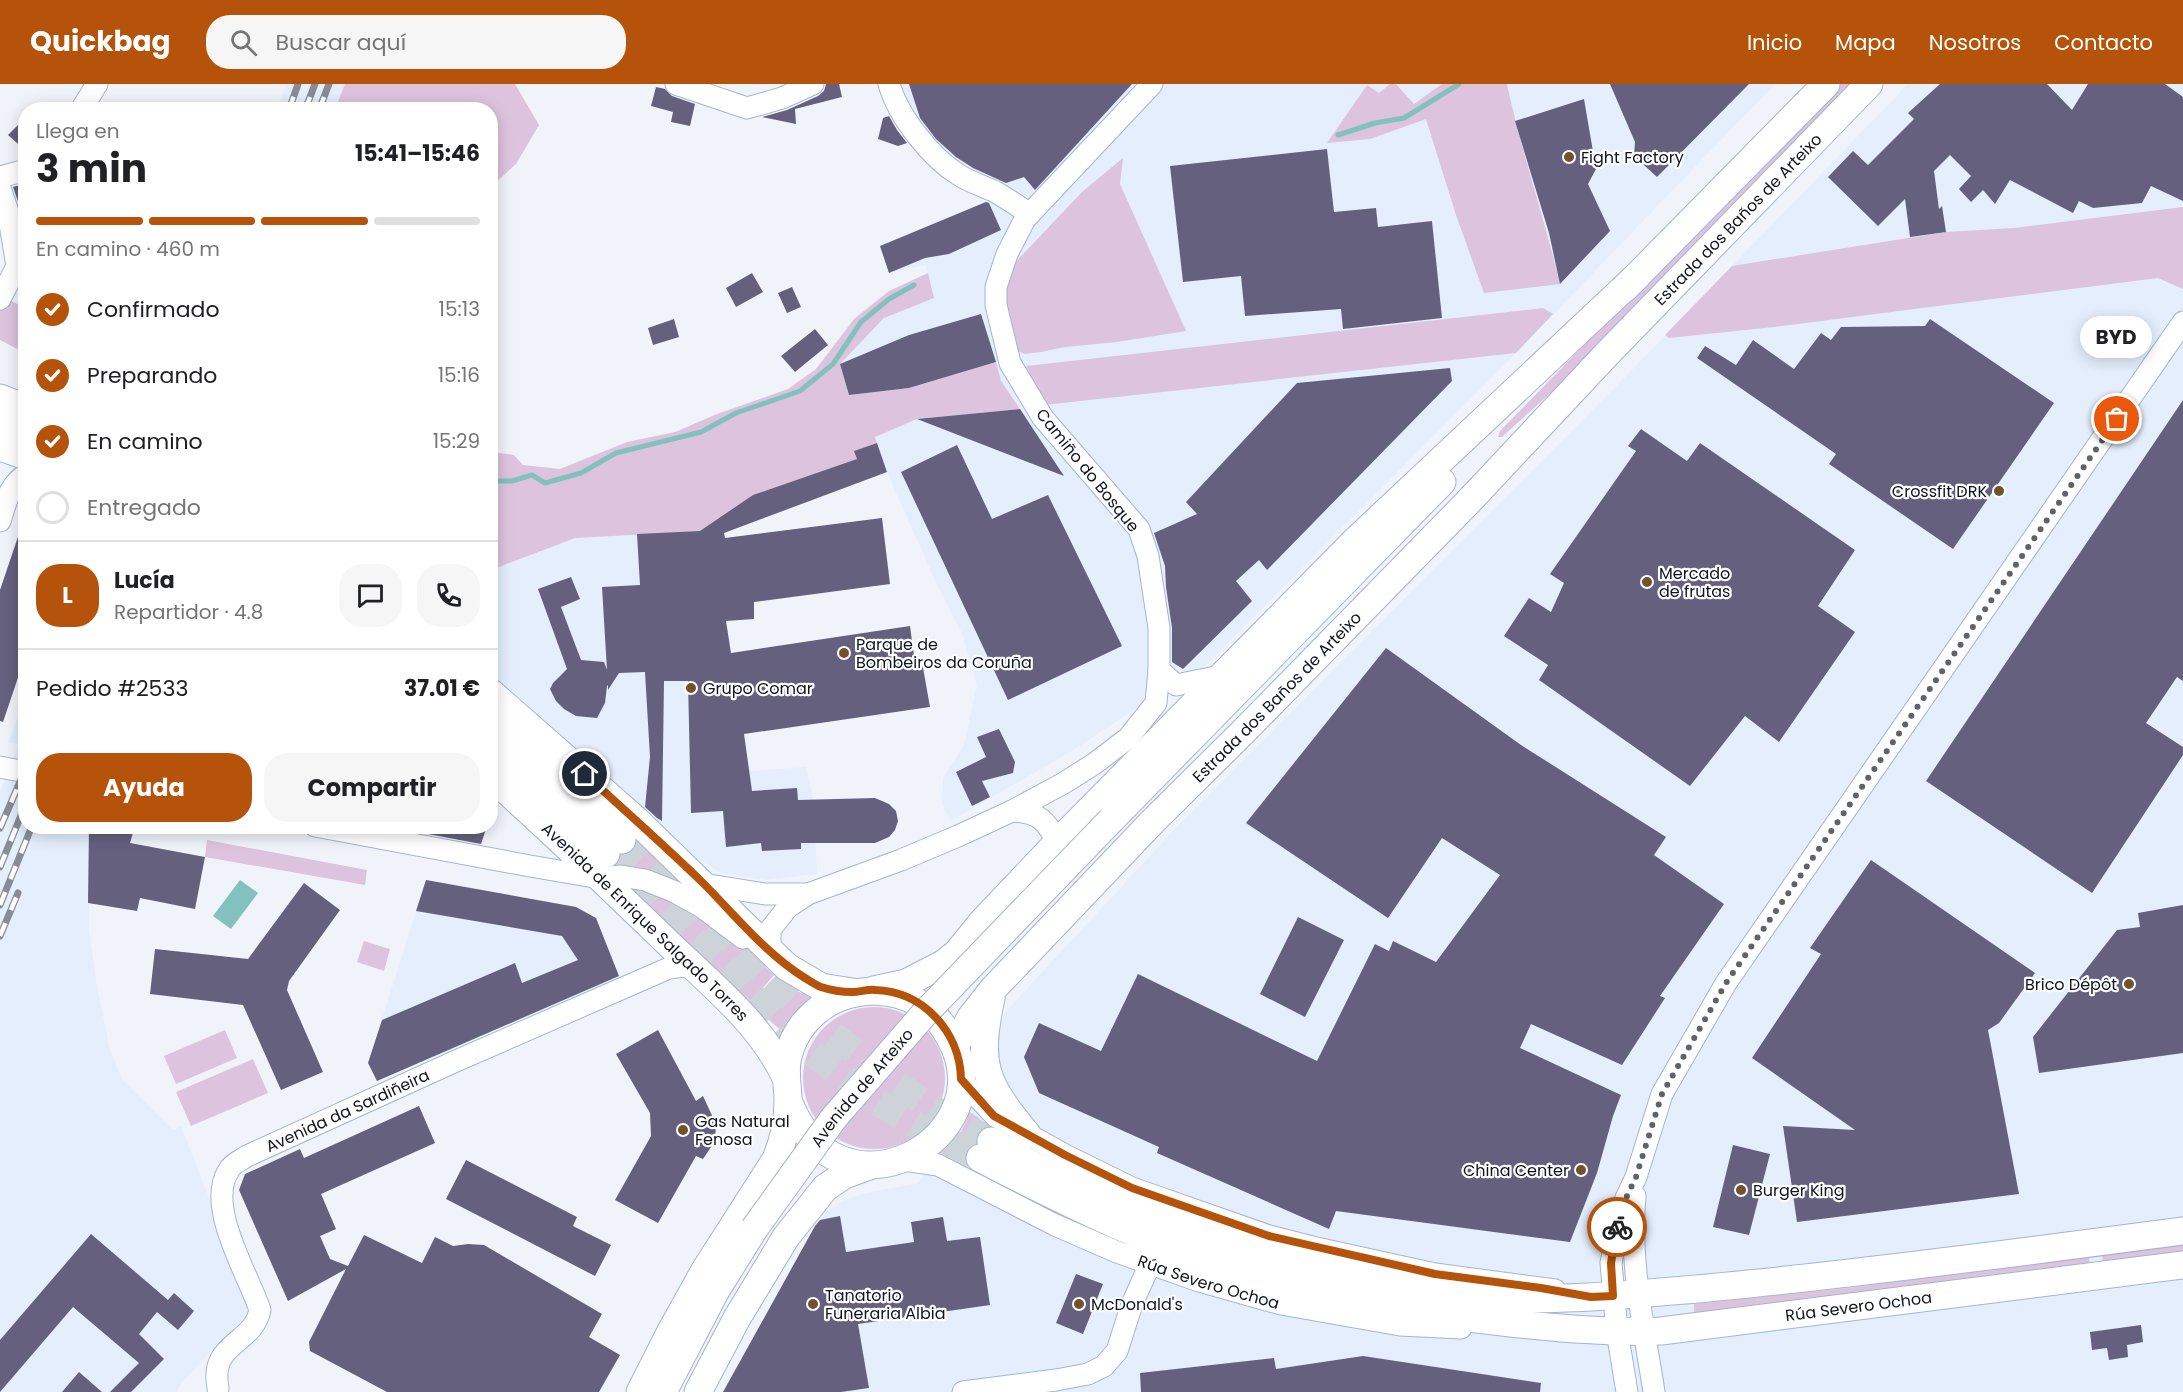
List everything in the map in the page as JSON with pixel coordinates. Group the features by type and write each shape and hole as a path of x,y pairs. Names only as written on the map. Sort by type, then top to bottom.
{"main road":[{"name":"Estrada dos Baños de Arteixo","path":"1115,824 1637,276 1826,84"},
{"name":"Estrada dos Baños de Arteixo","path":"955,1046 971,1017 993,989 1154,820 1472,498 1606,355 1869,84"},
{"name":"Estrada dos Baños de Arteixo","path":"863,991 906,983 943,964 957,953 1054,837 1221,676 1356,540 1637,276"},
{"name":"Estrada dos Baños de Arteixo","path":"1115,824 1454,489 1606,355"},
{"path":"0,398 18,405"},
{"path":"0,425 18,428"},
{"path":"0,447 18,453"},
{"path":"0,464 18,467"},
{"path":"498,699 585,774 788,967 821,987 902,994 930,1011 945,1028 955,1046 960,1062 959,1096 953,1113 933,1142 904,1160 869,1166 844,1175 825,1188 786,1237 698,1392"},
{"path":"498,730 610,857"},
{"path":"498,756 610,857"},
{"name":"Avenida de Enrique Salgado Torres","path":"498,781 610,857 695,969 745,1016 776,1056 787,1089"},
{"name":"Avenida de Arteixo","path":"663,1392 715,1292 755,1224 833,1119 917,1022 1115,824"},
{"path":"770,952 821,972 858,975 890,973 934,954 983,921"},
{"path":"695,969 756,1046 768,1075 772,1105 770,1134 755,1224"},
{"path":"993,989 984,1033 984,1060 991,1083 1002,1104 1027,1134"},
{"path":"863,991 834,1000 816,1010 806,1022 790,1047 787,1059 787,1089 795,1120 815,1144 847,1162 869,1166"},
{"name":"Avenida de Arteixo","path":"676,1392 726,1296 755,1224 768,1173 783,1141 787,1089"},
{"name":"Rúa Severo Ochoa","path":"2183,1231 1889,1269 1614,1296 1494,1299 1408,1290 1306,1268 1212,1241 986,1150 1062,1201 1124,1229 1204,1260 1288,1285 1371,1304 1533,1326 1643,1332 2183,1265"},
{"name":"Avenida de Arteixo","path":"640,1392 705,1270 755,1224"}],"street":[{"path":"86,102 97,84"},
{"path":"676,84 747,108 782,98 813,84"},
{"path":"889,84 893,99 914,133 937,156 958,175 996,193 1030,213"},
{"name":"Camiño do Bosque","path":"1062,784 1094,764 1128,738 1156,704 1159,628 1154,587 1148,556 1139,529 1042,418 1010,363 996,305 996,287 1006,254 1030,213 1152,84"},
{"path":"0,177 18,172"},
{"path":"0,188 8,212 17,266 0,298"},
{"path":"1627,1392 1617,1331 1612,1252 1623,1208 1636,1177 1662,1094 1726,983 2183,322"},
{"path":"0,512 18,479"},
{"path":"1159,670 1176,685 1221,676"},
{"path":"0,767 18,770"},
{"path":"1054,837 1046,807 1049,798 1062,784"},
{"path":"391,834 610,857 621,876 645,880 674,891 702,907 745,939 770,952 770,930 788,907 808,894 902,860 1012,811 1062,784"},
{"path":"1012,811 1036,815 1054,837"},
{"path":"703,884 765,894 808,894"},
{"name":"Avenida da Sardiñeira","path":"218,1391 216,1375 221,1356 252,1327 260,1310 223,1212 221,1187 229,1168 247,1156 456,1060 669,968 684,966 695,969"},
{"name":"Rúa Severo Ochoa","path":"961,1079 994,1116 1132,1188 1269,1236 1435,1274 1614,1296"},
{"name":"Rúa Severo Ochoa","path":"904,1160 938,1165 1055,1225 1117,1252 1199,1281 1281,1304 1400,1325 1469,1329 1533,1326"},
{"path":"963,1392 1056,1380 1088,1374 1104,1366 1117,1351 1133,1300 1150,1264"},
{"path":"1614,1296 1643,1332 1654,1392"}],"shaded area":[{"path":"286,84 345,84 338,102 279,102"},
{"path":"345,84 515,84 539,125 516,164 498,181 498,102 338,102"},
{"path":"880,84 1775,84 1516,353 1195,676 1182,669 1147,701 1072,751 950,821 942,804 943,778 964,745 977,685 962,633 938,587 887,472 875,437 715,521 726,621 750,771 806,767 813,799 817,874 766,880 721,873 695,857 498,682 498,515 849,395 840,364 884,318 934,298 926,265 889,273 880,246 988,200 932,162"},
{"path":"1390,84 1396,84 1414,104 1442,84 1507,84 1560,284 1484,293 1456,215 1426,119 1370,139 1327,143 1367,85 1379,93"},
{"path":"1840,84 1855,84 1565,380 1502,437 1498,437 1500,431"},
{"path":"1908,84 2183,84 2183,1392 730,1392 826,1211 845,1200 866,1193 918,1183 994,1058 1000,1020 1011,1006 1174,830 1624,378"},
{"path":"1123,158 1120,184 1186,331 1025,354 1016,350 1004,308 1008,270 1082,192"},
{"path":"2183,207 2183,289 2158,278 1774,327 1669,338 1665,335 1732,266 1946,232 2014,228"},
{"path":"928,273 934,298 884,318 840,364 849,395 909,388 996,362 1001,381 1020,409 917,419 875,437 877,443 855,451 857,459 723,530 575,538 498,567 498,453 514,455 523,465 560,469 627,442 675,432 717,414 788,389 816,369 854,319 889,291"},
{"path":"0,295 18,304 18,349 0,340"},
{"path":"1543,308 1553,314 1516,353 1044,405 1026,366"},
{"path":"18,717 18,744 8,742"},
{"path":"18,747 18,834 89,834 89,929 96,981 110,1050 122,1079 173,1130 181,1126 252,1308 244,1316 248,1323 220,1348 212,1350 179,1386 177,1392 0,1392 0,792"},
{"path":"634,836 684,886 605,868"},
{"path":"207,840 367,870 365,885 205,857"},
{"path":"240,880 258,893 231,929 213,916"},
{"path":"426,880 576,907 596,918 619,977 377,1081 368,1063"},
{"path":"626,887 650,890 688,909 739,944 774,975 751,1002"},
{"path":"364,941 390,949 384,971 357,962"},
{"path":"784,983 796,991 815,997 784,1033 760,1012"},
{"path":"874,1007 901,1013 924,1028 939,1051 945,1078 939,1105 924,1128 901,1143 874,1149 847,1143 824,1128 809,1105 803,1078 809,1051 824,1028 847,1013"},
{"path":"225,1030 237,1058 176,1084 164,1056"},
{"path":"253,1059 268,1093 191,1126 176,1092"},
{"path":"969,1112 979,1118 955,1158 940,1153 959,1135"},
{"path":"2183,1243 2183,1255 2103,1265 2102,1254"},
{"path":"2089,1256 2090,1267 1694,1314 1694,1304 1848,1288"}],"building":[{"path":"826,84 839,84 842,97 795,109 796,124 762,117 787,110 818,96 824,91"},
{"path":"909,84 1132,84 1035,190 1024,177 1006,183 973,168 956,157 936,139 920,118"},
{"path":"1610,84 1749,84 1657,177 1634,156 1635,142"},
{"path":"1940,84 2047,84 2072,110 2088,84 2165,84 2183,97 2183,201 2151,186 2142,203 2093,208 2079,201 2073,213 2010,180 1995,204 1983,190 1971,202 1959,189 1971,176 1950,155 1934,171 1939,209 1942,206 1946,232 1910,237 1905,199 1878,226 1828,177 1853,151 1868,165 1914,119 1908,113"},
{"path":"656,87 665,89 672,96 695,104 690,126 671,122 673,112 651,106"},
{"path":"1584,99 1596,169 1588,184 1610,231 1560,284 1549,233 1515,121"},
{"path":"889,116 907,143 898,146 878,139 883,118"},
{"path":"18,125 18,144 8,135"},
{"path":"1327,149 1334,212 1376,208 1378,227 1432,221 1442,318 1343,329 1341,309 1245,316 1241,276 1183,282 1170,166"},
{"path":"18,185 18,201 13,187"},
{"path":"986,202 989,203 1001,230 949,254 925,258 889,273 880,246"},
{"path":"752,273 763,292 736,307 726,288"},
{"path":"792,287 801,307 787,313 778,293"},
{"path":"981,314 996,362 909,388 849,395 840,364 909,335"},
{"path":"674,319 679,337 653,345 648,328"},
{"path":"1930,319 2054,403 1953,549 1829,464 1836,454 1697,358 1705,346 1736,365 1753,340 1794,369 1821,333 1831,340 1841,327 1925,326"},
{"path":"815,329 828,345 795,372 781,356"},
{"path":"1450,368 1452,381 1267,570 1259,560 1236,581 1252,601 1183,669 1172,662 1172,628 1165,566 1154,533 1197,514 1186,502 1297,383"},
{"path":"2183,400 2183,681 2177,677 2146,723 2183,747 2183,755 2092,893 1926,781"},
{"path":"1020,409 1064,476 917,419"},
{"path":"1641,429 1687,461 1700,443 1855,550 1818,606 1855,632 1779,742 1745,716 1690,786 1539,680 1548,665 1504,636 1529,598 1551,612 1564,583 1550,574 1636,451 1628,446"},
{"path":"877,443 887,472 724,533 725,538 882,518 890,584 754,602 754,619 726,621 731,653 910,626 915,663 922,662 930,707 744,734 752,791 797,788 798,800 875,798 889,804 896,811 898,821 895,830 889,837 875,843 801,843 801,849 762,851 761,843 726,847 723,811 691,813 688,681 664,681 662,821 645,807 650,757 645,672 619,673 608,690 607,686 605,703 597,718 576,716 564,709 556,701 550,689 567,669 538,589 571,577 580,599 561,607 581,660 604,662 607,670 602,587 640,585 637,534 700,531 753,495 857,459 854,451"},
{"path":"957,445 992,519 1048,495 1122,646 1008,700 901,472"},
{"path":"18,537 18,678 3,722 0,721 0,590"},
{"path":"1386,648 1521,745 1666,837 1654,855 1724,904 1660,996 1665,998 1622,1065 1531,1024 1520,1048 1621,1095 1597,1173 1570,1242 1336,1211 1329,1229 1157,1153 1159,1147 1039,1093 1024,1057 1039,1023 1101,1051 1138,974 1317,1061 1375,944 1389,951 1393,941 1436,962 1500,875 1442,838 1388,918 1246,823"},
{"path":"999,729 1015,762 1013,773 982,781 990,797 972,806 956,772 986,757 977,737"},
{"path":"89,834 133,834 130,843 205,857 195,909 140,898 137,911 88,903"},
{"path":"428,834 484,834 481,844"},
{"path":"1871,860 2035,973 1999,1023 1988,1030 2019,1194 1797,1222 1783,1126 1855,1130 1752,1058 1821,954 1810,948"},
{"path":"426,880 576,907 596,918 619,976 377,1081 368,1063 382,1020 515,963 522,983 578,960 562,936 416,911"},
{"path":"304,883 340,910 289,981 287,990 323,1072 281,1090 243,1005 150,994 155,949 248,959"},
{"name":"Brico Dépôt","path":"2183,905 2183,1053 2039,1073 2033,1037 2117,930 2140,927 2138,913"},
{"path":"1298,917 1344,940 1305,1017 1260,994"},
{"name":"Gas Natural Fenosa","path":"658,1030 696,1101 703,1096 716,1124 715,1141 703,1159 696,1156 658,1223 615,1200 651,1136 650,1113 616,1054"},
{"path":"419,1106 435,1143 321,1194 336,1229 320,1236 330,1259 348,1266 364,1235 422,1263 435,1237 453,1246 484,1245 602,1314 589,1337 620,1355 599,1392 387,1392 310,1351 309,1342 346,1269 288,1301 239,1190 245,1174 300,1149 304,1158"},
{"name":"Burger King","path":"1733,1145 1770,1154 1749,1235 1713,1227"},
{"path":"466,1160 577,1217 573,1226 611,1245 595,1276 446,1199"},
{"path":"840,1216 846,1252 914,1242 911,1222 943,1217 947,1241 980,1237 990,1305 858,1324 869,1388 841,1392 723,1392 815,1226 820,1220"},
{"path":"91,1234 168,1300 174,1293 194,1311 178,1330 157,1312 139,1334 164,1359 131,1392 110,1392 139,1363 73,1307 0,1392 0,1340"},
{"name":"McDonald's","path":"1076,1274 1103,1284 1083,1334 1056,1323"},
{"path":"2141,1325 2143,1342 2127,1345 2128,1357 2109,1360 2107,1348 2092,1350 2090,1332"},
{"path":"1363,1356 1541,1383 1540,1392 1141,1392 1140,1373 1274,1358 1276,1369"},
{"path":"79,1372 102,1392 62,1392"}],"waterway":[{"path":"1338,135 1375,123 1404,118 1459,84"},
{"path":"498,481 512,481 532,475 545,483 581,473 616,453 701,432 736,413 800,391 833,364 861,322 889,299 914,285"}],"tunnel":[{"path":"622,840 823,1027 892,1081 940,1113 991,1141"},
{"path":"606,854 808,1050 876,1101 926,1131 980,1158"}],"railway":[{"path":"292,102 298,84"},
{"path":"308,102 315,84"},
{"path":"322,102 329,84"},
{"path":"0,828 18,786"},
{"path":"0,867 18,823"},
{"path":"0,905 29,834"},
{"path":"0,936 18,893"}],"way so far":[{"path":"1617,1227 1626,1198 1636,1177 1662,1094 1726,983 2117,419"}],"place":[{"name":"Fight Factory","path":"1569,157"},
{"name":"BYD","path":"2117,419"},
{"name":"Crossfit DRK","path":"1999,491"},
{"name":"Mercado de frutas","path":"1647,582"},
{"name":"Parque de Bombeiros da Coruña","path":"844,653"},
{"name":"Grupo Comar","path":"691,688"},
{"name":"Brico Dépôt","path":"2129,984"},
{"name":"Gas Natural Fenosa","path":"683,1130"},
{"name":"China Center","path":"1581,1170"},
{"name":"Burger King","path":"1741,1190"},
{"name":"Tanatorio Funeraria Albia","path":"813,1304"},
{"name":"McDonald's","path":"1079,1304"}],"route":[{"path":"585,774 636,820 788,967 821,987 852,992 874,990 902,994 918,1002 930,1011 945,1028 955,1046 960,1062 961,1079 994,1116 1132,1188 1269,1236 1312,1247 1435,1274 1591,1297 1613,1296 1611,1263 1617,1227"}]}
